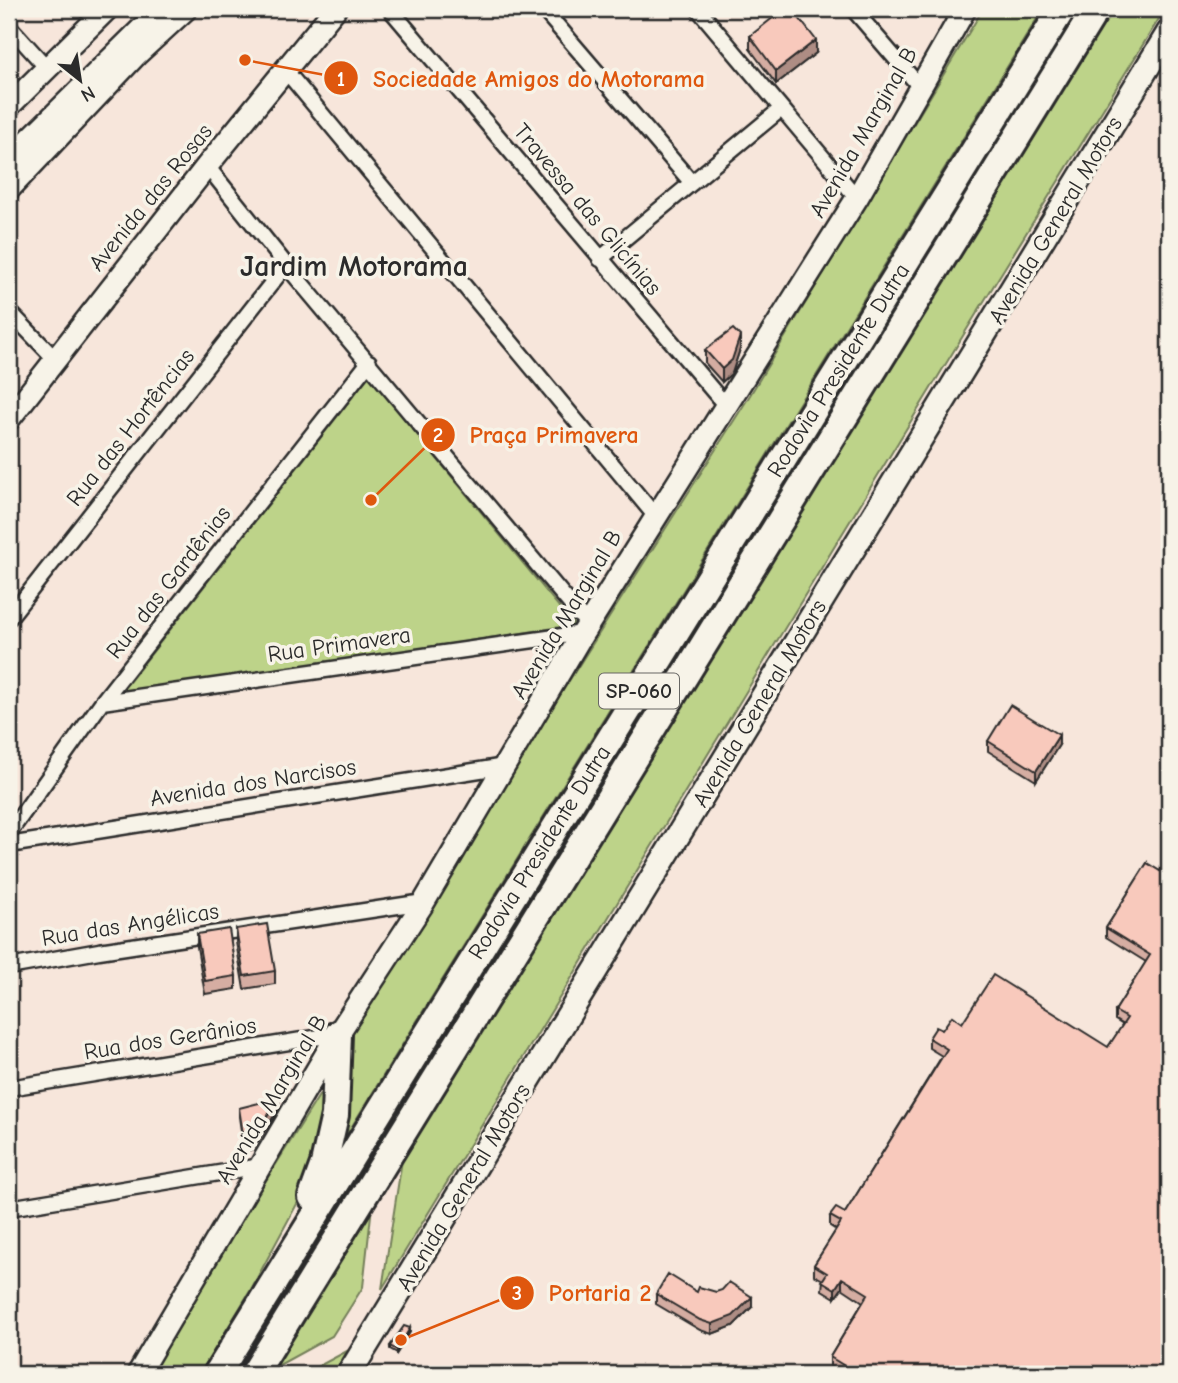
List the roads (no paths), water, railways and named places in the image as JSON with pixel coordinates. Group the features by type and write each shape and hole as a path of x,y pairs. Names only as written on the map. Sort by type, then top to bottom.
{"highway":[{"name":"Rodovia Presidente Dutra","path":"216,1374 1062,9"},
{"name":"Rodovia Presidente Dutra","path":"254,1374 1096,9"},
{"path":"296,1245 324,1164 335,1115 338,1034"}],"main road":[{"path":"9,140 141,9"},
{"path":"9,161 163,9"},
{"name":"Avenida General Motors","path":"349,1374 1169,32"}],"street":[{"path":"9,106 107,9"},
{"path":"9,189 136,55 186,9"},
{"name":"Avenida das Rosas","path":"9,419 207,166 335,9"},
{"name":"Travessa das Glicínias","path":"390,9 726,406"},
{"path":"543,9 692,183"},
{"path":"698,9 857,198"},
{"path":"853,9 920,87"},
{"name":"Avenida Marginal B","path":"138,1374 338,1034 424,902 585,629 857,198 965,9"},
{"path":"9,26 47,68"},
{"path":"286,71 656,517"},
{"path":"600,259 781,109"},
{"path":"207,166 585,629"},
{"name":"Rua das Hortências","path":"9,618 286,264"},
{"path":"9,312 55,359"},
{"name":"Rua das Gardênias","path":"9,833 103,702 369,362"},
{"name":"Rua Primavera","path":"103,702 585,629"},
{"name":"Avenida dos Narcisos","path":"9,845 505,766"},
{"name":"Rua das Angélicas","path":"9,967 424,902"},
{"name":"Rua dos Gerânios","path":"9,1088 338,1034"},
{"path":"9,1208 261,1166"}],"place":[{"name":"Sociedade Amigos do Motorama","path":"245,60"},
{"name":"Praça Primavera","path":"371,500"},
{"name":"Portaria 2","path":"401,1340"}],"district":[{"name":"Jardim Motorama","path":"354,266"}]}
